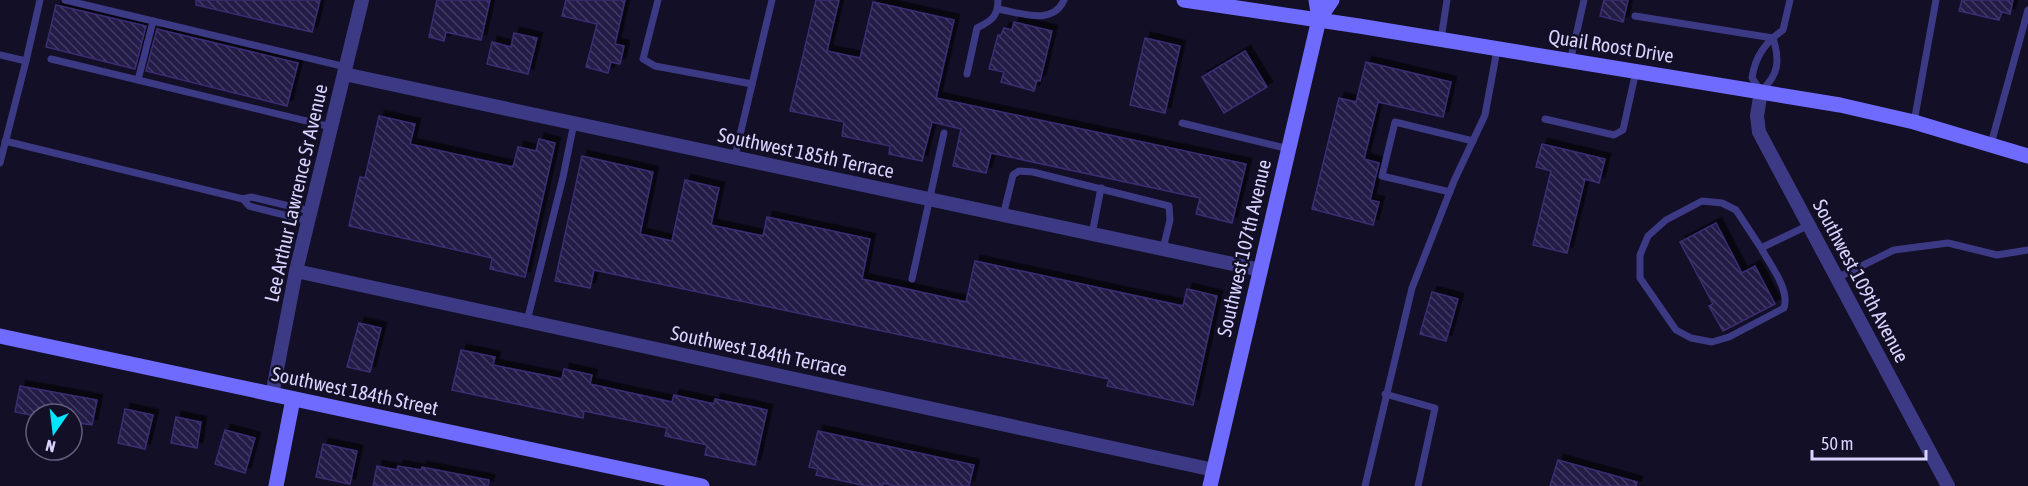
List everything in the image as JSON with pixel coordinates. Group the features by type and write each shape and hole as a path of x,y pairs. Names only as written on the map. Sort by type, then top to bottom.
{"main road":[{"name":"Quail Roost Drive","path":"1184,0 1319,19 1570,62 1761,91 1914,122 2028,156"},
{"name":"Southwest 107th Avenue","path":"1316,0 1319,19"},
{"name":"Southwest 107th Avenue","path":"1210,486 1319,19 1332,0"},
{"name":"Southwest 184th Street","path":"0,336 702,486"},
{"path":"276,486 293,399"}],"street":[{"name":"Lee Arthur Lawrence Sr Avenue","path":"272,394 296,272 362,0"},
{"name":"Southwest 185th Terrace","path":"345,70 573,123 1261,270"},
{"name":"Southwest 109th Avenue","path":"1761,91 1757,116 1759,132 1948,486"},
{"name":"Southwest 184th Terrace","path":"296,272 1214,470"}],"lane":[{"path":"0,163 40,0"},
{"path":"65,0 345,70"},
{"path":"658,0 643,59 655,66 752,84"},
{"path":"735,156 772,0"},
{"path":"967,74 977,28 993,20 998,9 998,0"},
{"path":"998,9 1048,17 1059,10 1064,0"},
{"path":"1441,40 1447,0"},
{"path":"1570,62 1584,0"},
{"path":"1773,38 1778,54 1776,68 1772,81 1761,91 1752,78 1754,64 1773,38 1783,30 1790,0"},
{"path":"1914,122 1936,0"},
{"path":"1991,144 2028,10"},
{"path":"1635,16 1773,38"},
{"path":"138,80 153,21"},
{"path":"1365,486 1412,288 1450,192 1485,115 1497,50"},
{"path":"0,55 26,61"},
{"path":"51,58 331,127"},
{"path":"1545,119 1614,135 1623,130 1636,71"},
{"path":"1450,192 1382,176 1395,122 1473,141"},
{"path":"527,321 563,177 573,123"},
{"path":"1182,123 1289,149"},
{"path":"912,279 944,133"},
{"path":"5,141 243,199 249,206 309,216"},
{"path":"1003,216 1013,175 1019,171 1169,206 1170,220 1163,249"},
{"path":"1092,234 1101,189"},
{"path":"1702,201 1722,203 1736,210 1761,248 1784,291 1786,300 1784,308 1729,338 1712,342 1691,338 1676,330 1641,278 1640,255 1648,236 1666,220 1702,201"},
{"path":"1761,248 1809,225"},
{"path":"1837,278 1894,250 1948,243 1997,255 2028,250"},
{"path":"1385,394 1435,408 1418,486"}],"building":[{"path":"196,0 320,0 312,32 196,5"},
{"path":"437,0 490,0 481,40 446,32 444,41 429,37"},
{"path":"566,0 625,0 615,44 624,46 620,64 611,62 608,73 586,67 597,24 562,16"},
{"path":"816,0 839,0 827,51 860,58 873,2 954,20 936,98 1246,164 1232,223 1196,214 1200,198 991,153 986,173 953,166 961,129 932,122 922,161 889,154 890,146 842,136 844,122 790,111"},
{"path":"1604,0 1628,0 1623,22 1600,16"},
{"path":"1962,0 2013,0 2010,14 2002,12 1999,20 1959,11"},
{"path":"56,5 146,26 135,69 46,47"},
{"path":"1014,22 1052,31 1040,81 1037,80 1034,91 1001,82 1004,72 989,69 998,35 1001,35 1004,28 1012,30"},
{"path":"157,29 298,63 287,106 146,71"},
{"path":"514,33 537,38 528,74 487,64 492,42 511,47"},
{"path":"1145,38 1180,46 1165,113 1130,105"},
{"path":"1245,51 1267,87 1224,113 1202,77"},
{"path":"1366,62 1451,82 1443,117 1378,102 1364,159 1379,163 1370,200 1379,202 1373,225 1312,209 1339,98 1356,102"},
{"path":"379,116 415,124 410,144 513,167 518,147 536,151 539,139 555,143 525,277 490,269 492,258 349,226 360,177 365,178"},
{"path":"1542,144 1605,159 1599,183 1585,179 1567,253 1533,245 1551,171 1536,167"},
{"path":"582,156 653,172 640,234 672,241 685,180 719,188 711,225 763,236 767,217 870,239 862,279 966,302 975,261 1183,306 1187,289 1217,296 1193,405 1107,386 1109,379 594,270 590,288 555,281"},
{"path":"1716,223 1742,273 1755,266 1775,304 1723,331 1709,306 1713,304 1680,242"},
{"path":"1432,292 1458,299 1446,341 1420,334"},
{"path":"359,323 381,328 370,372 347,367"},
{"path":"461,350 495,357 493,365 562,379 564,369 592,375 590,384 672,402 674,395 714,404 715,399 767,410 755,465 705,455 707,445 665,436 667,428 584,411 583,418 452,390"},
{"path":"20,386 97,400 92,425 84,424 84,402 24,402 24,414 15,412"},
{"path":"125,409 153,415 145,449 118,443"},
{"path":"176,417 201,422 197,448 171,443"},
{"path":"225,430 255,438 245,473 215,464"},
{"path":"818,431 974,465 969,486 895,486 883,483 883,486 866,486 816,475 818,469 809,467"},
{"path":"323,444 357,451 350,484 316,477"},
{"path":"1558,460 1637,482 1636,486 1550,486"},
{"path":"377,466 397,470 398,466 421,470 422,467 489,480 488,486 373,486"}]}
